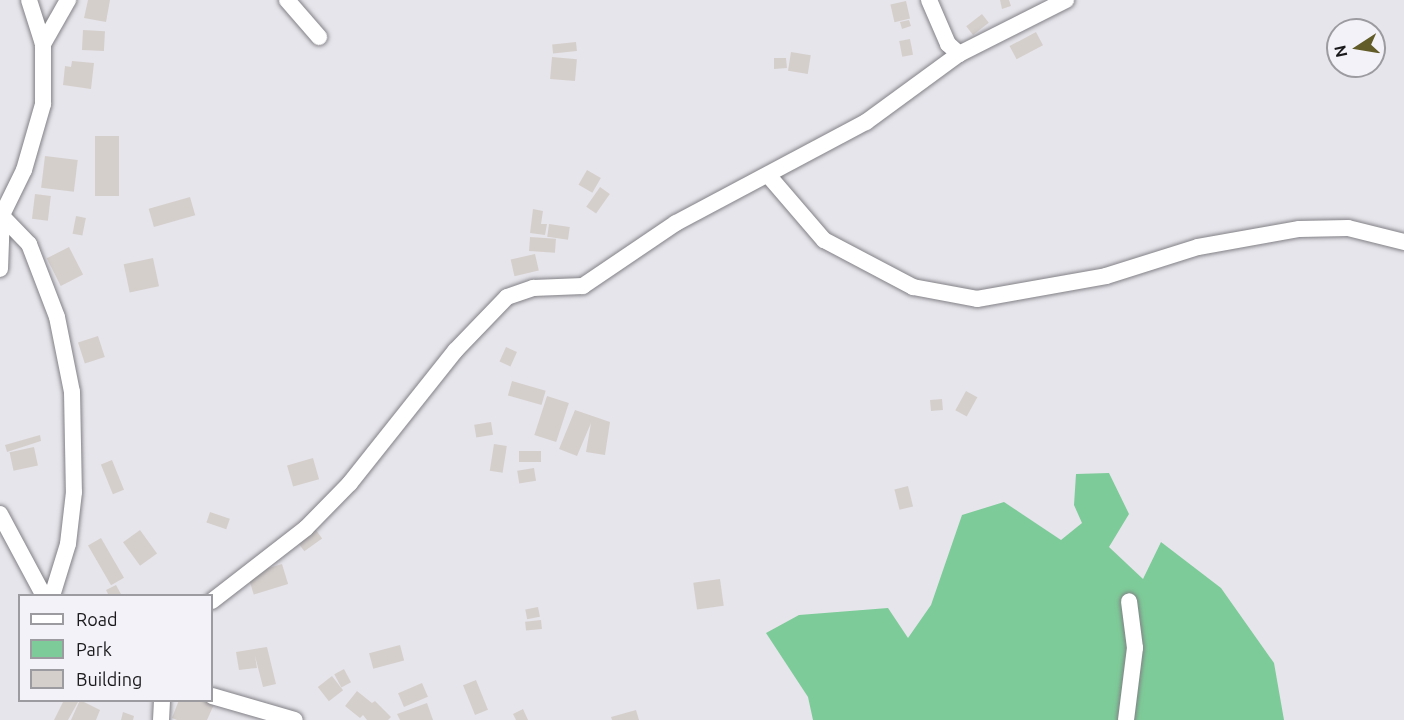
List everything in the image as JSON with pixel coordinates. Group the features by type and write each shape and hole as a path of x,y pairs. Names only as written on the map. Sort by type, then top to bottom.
{"street":[{"path":"0,269 1,215 24,170 43,105 43,44 29,0"},
{"path":"43,44 68,0"},
{"path":"287,0 319,37"},
{"path":"928,0 948,44 959,54"},
{"path":"213,601 306,528 350,483 455,351 507,297 533,288 583,286 676,223 866,122 959,54 1066,0"},
{"path":"768,175 824,240 913,287 976,299 1106,276 1198,247 1299,229 1348,228 1404,242"},
{"path":"1,215 29,244 57,317 72,392 74,492 68,544 53,594"},
{"path":"0,514 43,594"},
{"path":"1126,720 1136,648 1130,601"},
{"path":"213,696 295,720"},
{"path":"161,720 162,702"}],"green space":[{"path":"1109,473 1129,514 1109,547 1143,579 1161,542 1221,588 1274,663 1284,720 813,720 808,697 766,633 799,615 888,608 908,638 931,605 962,515 1004,502 1061,540 1082,523 1074,505 1076,474"}],"building":[{"path":"88,0 110,0 106,22 84,18"},
{"path":"1000,0 1009,0 1011,6 1002,9"},
{"path":"906,1 910,19 894,22 890,5"},
{"path":"982,14 989,23 973,35 966,26"},
{"path":"909,20 911,26 902,29 900,22"},
{"path":"83,30 105,31 104,51 82,50"},
{"path":"1036,32 1043,45 1017,59 1010,46"},
{"path":"910,39 913,55 902,57 899,41"},
{"path":"576,42 577,51 553,53 552,45"},
{"path":"791,52 811,55 808,74 788,71"},
{"path":"552,57 577,59 575,81 550,79"},
{"path":"774,58 786,58 787,68 774,69"},
{"path":"72,61 94,63 91,89 63,85 65,66 71,67"},
{"path":"95,136 119,136 119,196 95,196"},
{"path":"45,156 78,160 74,192 41,188"},
{"path":"587,170 601,178 592,193 578,185"},
{"path":"600,187 610,194 596,214 586,207"},
{"path":"35,194 51,196 48,221 32,219"},
{"path":"190,197 195,215 154,227 149,209"},
{"path":"533,209 543,211 541,224 547,224 545,235 530,233"},
{"path":"76,216 86,218 82,236 73,234"},
{"path":"549,224 570,227 568,240 547,237"},
{"path":"530,237 556,239 555,253 529,251"},
{"path":"69,247 83,275 61,286 47,258"},
{"path":"535,254 539,271 514,276 511,260"},
{"path":"153,258 159,286 130,293 124,264"},
{"path":"98,336 105,357 85,363 78,342"},
{"path":"506,347 517,352 510,366 499,362"},
{"path":"512,381 546,391 542,405 508,395"},
{"path":"966,391 977,397 967,417 955,410"},
{"path":"547,396 569,403 556,442 534,435"},
{"path":"942,399 943,410 931,411 930,400"},
{"path":"575,410 610,422 605,455 586,452 591,423 577,456 559,449"},
{"path":"491,422 493,435 476,437 474,425"},
{"path":"40,435 41,441 7,452 5,445"},
{"path":"494,444 507,446 503,473 490,471"},
{"path":"34,447 38,466 13,471 10,452"},
{"path":"519,451 541,451 541,462 519,462"},
{"path":"313,458 319,479 293,487 287,465"},
{"path":"112,460 124,490 113,494 101,464"},
{"path":"534,468 536,481 519,483 517,471"},
{"path":"908,486 913,506 899,510 894,489"},
{"path":"210,512 230,519 226,529 206,522"},
{"path":"308,519 322,538 304,551 290,532"},
{"path":"140,530 157,553 140,566 123,542"},
{"path":"101,538 124,578 111,585 88,546"},
{"path":"282,564 288,584 254,595 248,575"},
{"path":"720,579 724,606 697,609 693,583"},
{"path":"116,585 121,594 108,594 106,590"},
{"path":"538,607 540,617 527,619 525,609"},
{"path":"541,620 542,629 526,631 525,622"},
{"path":"400,645 404,660 373,669 369,653"},
{"path":"267,647 276,684 263,687 255,656 257,668 239,670 236,652"},
{"path":"344,669 351,682 341,687 334,674"},
{"path":"332,676 343,690 329,701 318,687"},
{"path":"476,680 488,710 475,715 463,685"},
{"path":"422,683 428,697 404,707 398,693"},
{"path":"357,691 372,703 375,701 391,717 388,720 367,720 363,715 360,718 345,706"},
{"path":"216,700 207,720 172,718 178,702 213,702"},
{"path":"63,702 78,702 68,720 54,720"},
{"path":"79,702 100,710 96,720 71,720"},
{"path":"427,703 433,720 400,720 397,714"},
{"path":"523,709 528,720 516,720 513,714"},
{"path":"636,710 639,720 612,720 611,717"},
{"path":"123,712 134,716 133,720 121,720"}]}
